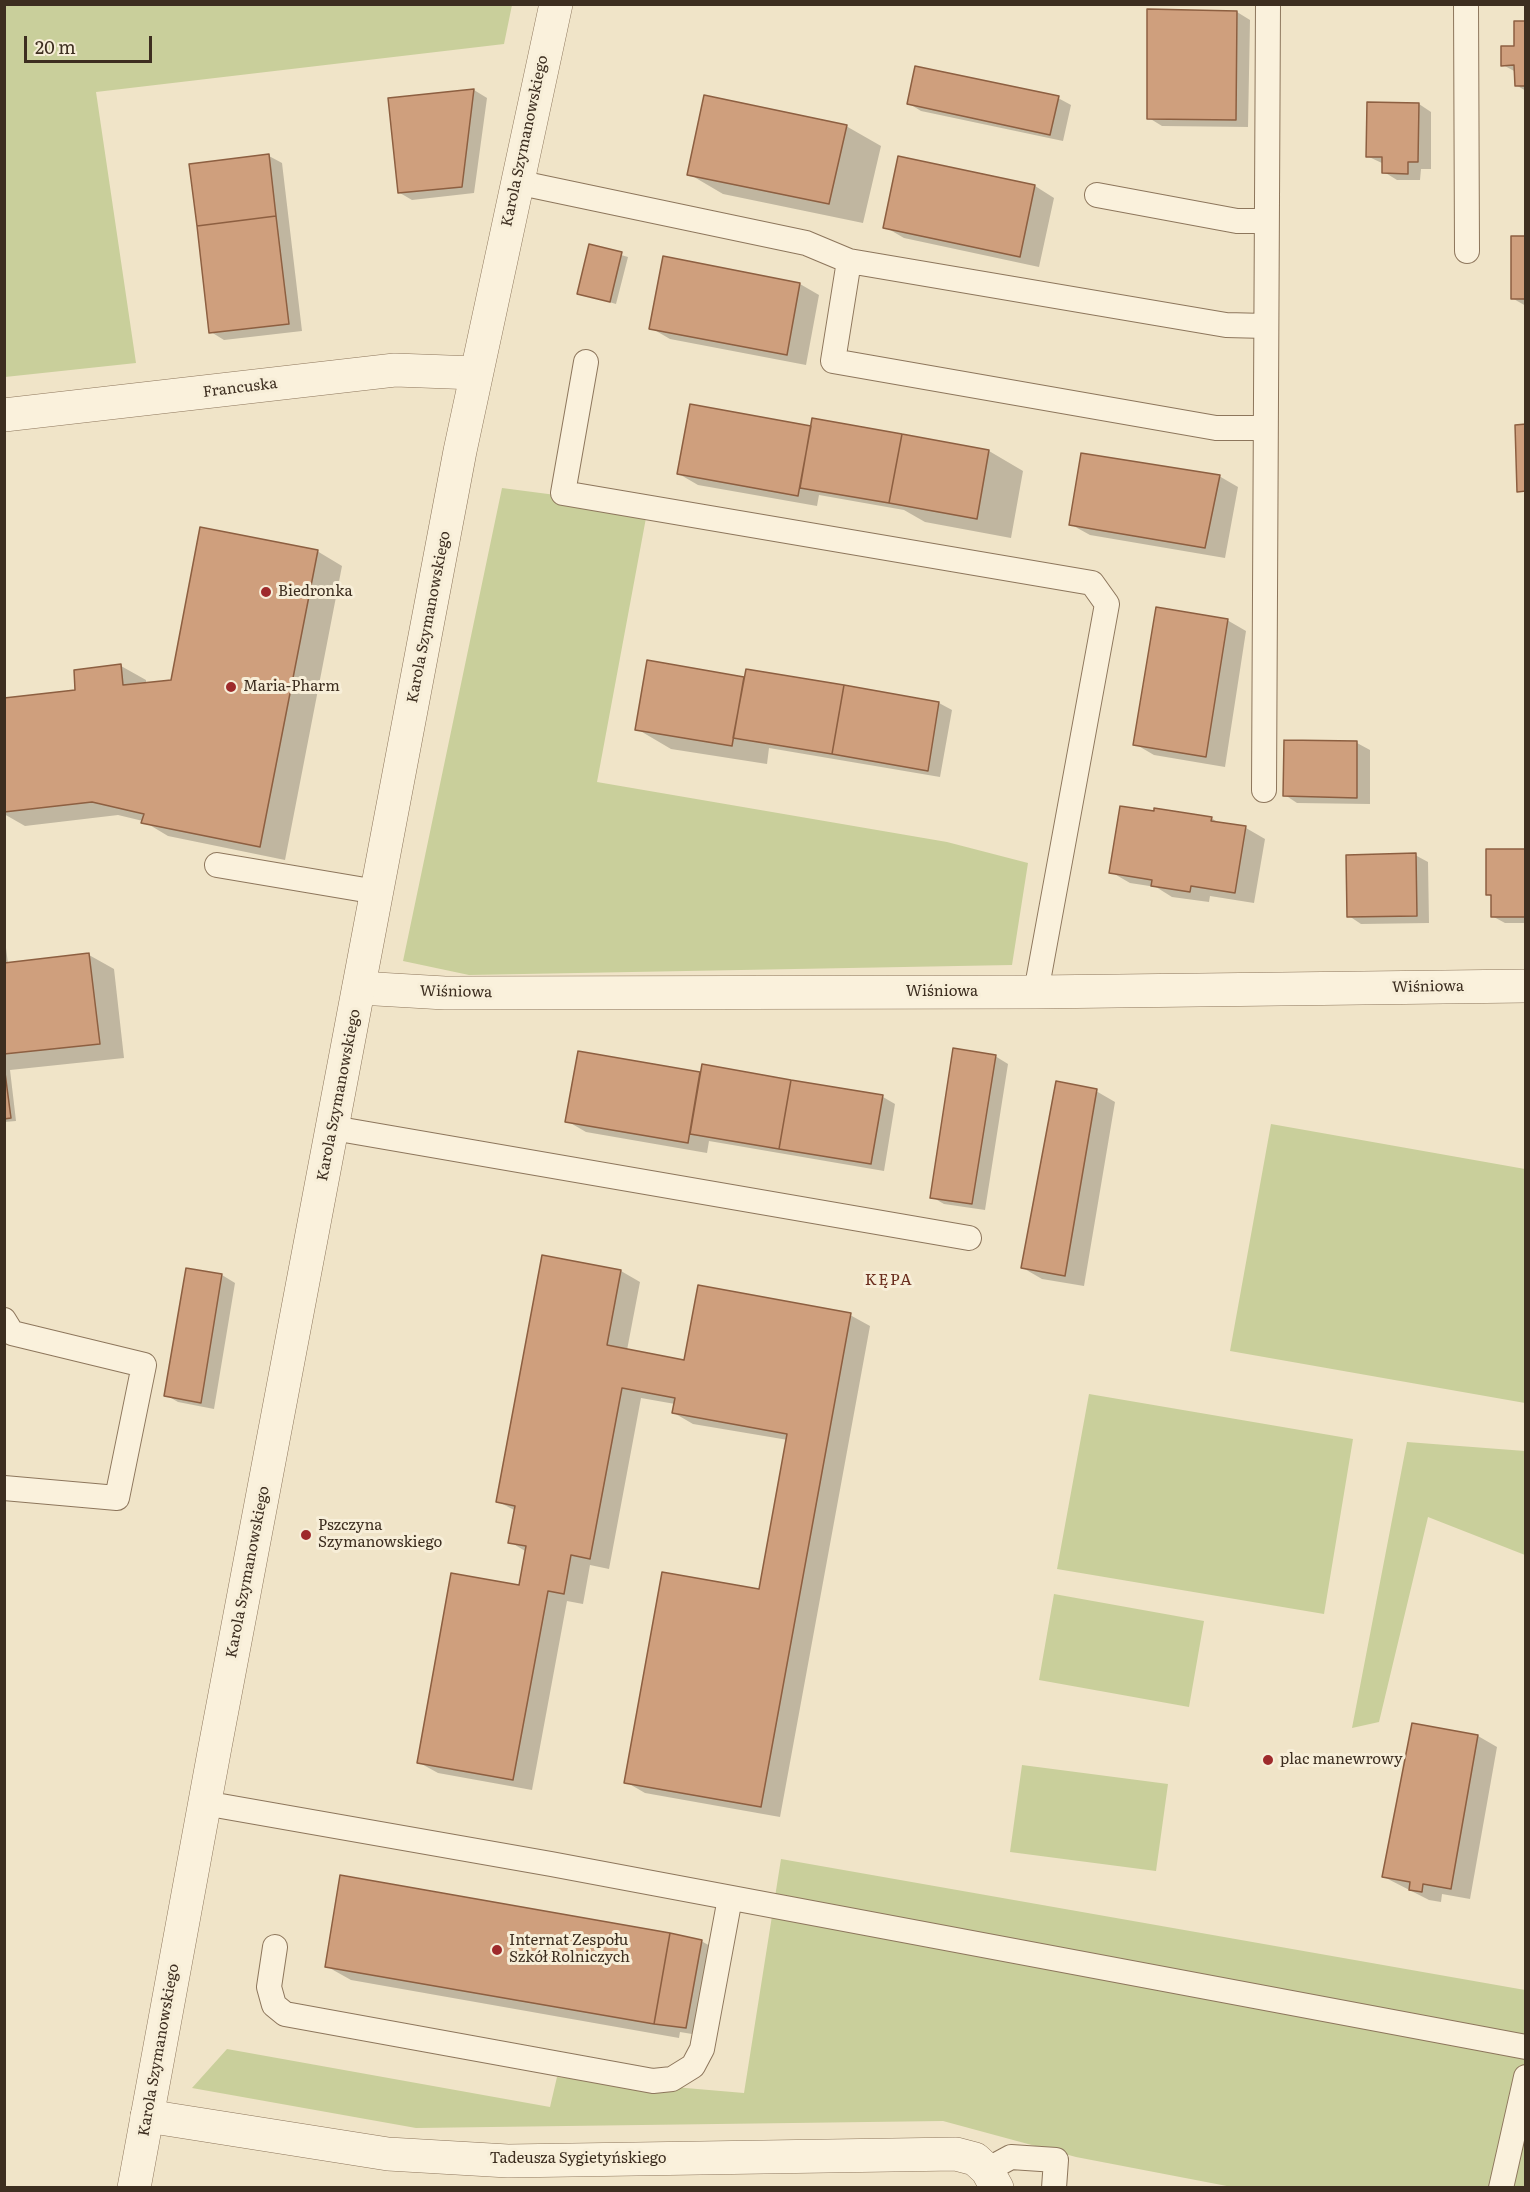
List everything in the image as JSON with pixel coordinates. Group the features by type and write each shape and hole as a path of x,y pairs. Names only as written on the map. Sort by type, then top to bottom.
{"street":[{"name":"Karola Szymanowskiego","path":"134,2187 204,1803 476,373 556,4"},
{"name":"Francuska","path":"4,415 395,370 476,373"},
{"name":"Wiśniowa","path":"359,988 445,993 1036,992 1526,986"},
{"name":"Tadeusza Sygietyńskiego","path":"147,2116 388,2154 657,2173 956,2154 975,2159 992,2179"}],"lane":[{"path":"1264,790 1265,221 1268,4"},
{"path":"1466,4 1467,251"},
{"path":"516,182 806,243 849,261 1226,325 1266,326"},
{"path":"1097,195 1237,221 1265,221"},
{"path":"849,261 833,361 1216,428 1265,428"},
{"path":"586,362 563,493 1092,583 1107,604 1036,992"},
{"path":"217,865 377,892"},
{"path":"333,1128 969,1238"},
{"path":"4,1320 12,1334 144,1365 117,1498 4,1488"},
{"path":"204,1803 730,1898 1526,2047"},
{"path":"275,1947 269,1987 274,2005 285,2014 654,2081 672,2079 693,2066 702,2049 730,1898"},
{"path":"1501,2187 1526,2077"},
{"path":"992,2179 1011,2157 1056,2160 1054,2187"}],"green space":[{"path":"4,5 512,5 504,44 96,92 136,363 5,377"},
{"path":"502,488 648,507 597,782 947,842 1028,863 1012,965 469,975 403,961"},
{"path":"1271,1124 1525,1169 1525,1403 1230,1351"},
{"path":"1089,1394 1353,1439 1324,1614 1057,1569"},
{"path":"1407,1442 1525,1451 1525,1555 1428,1517 1379,1722 1352,1728"},
{"path":"1054,1594 1204,1621 1189,1707 1039,1680"},
{"path":"1022,1765 1168,1784 1156,1871 1010,1852"},
{"path":"781,1859 1525,1990 1525,2187 1232,2187 1076,2157 943,2121 416,2128 192,2088 227,2049 550,2107 557,2077 744,2093"}],"building":[{"path":"1147,9 1237,11 1236,120 1147,119"},
{"path":"1514,21 1526,21 1526,86 1515,86 1514,65 1501,66 1501,46 1514,46"},
{"path":"915,66 1059,96 1050,135 907,104"},
{"path":"474,89 462,187 398,193 388,98"},
{"path":"704,95 847,125 829,204 687,175"},
{"path":"1367,102 1419,103 1418,162 1408,162 1408,174 1382,173 1382,157 1366,157"},
{"path":"269,154 276,216 197,226 189,164"},
{"path":"898,156 1035,185 1020,257 883,228"},
{"path":"276,216 289,324 209,333 197,226"},
{"path":"1511,236 1526,236 1526,299 1511,299"},
{"path":"589,244 622,252 610,302 577,294"},
{"path":"663,256 800,283 787,355 649,329"},
{"path":"690,404 811,426 798,496 677,474"},
{"path":"812,418 902,434 889,503 800,488"},
{"path":"1526,424 1526,491 1517,492 1515,425"},
{"path":"902,434 989,450 977,519 889,503"},
{"path":"1081,453 1220,475 1205,548 1069,525"},
{"path":"200,527 318,550 260,847 141,823 144,814 92,802 4,812 4,698 75,690 74,670 121,664 123,685 171,680"},
{"path":"1156,607 1228,619 1206,757 1133,745"},
{"path":"647,660 744,677 732,746 635,730"},
{"path":"746,669 844,685 832,754 733,738"},
{"path":"844,685 939,702 928,771 832,754"},
{"path":"1284,740 1357,741 1357,798 1283,796"},
{"path":"1120,806 1154,811 1154,808 1212,817 1211,821 1246,826 1235,893 1191,886 1190,892 1151,886 1152,880 1109,873"},
{"path":"1486,849 1526,849 1526,917 1491,917 1491,895 1486,895"},
{"path":"1416,853 1417,916 1347,917 1346,855"},
{"path":"89,953 100,1044 4,1054 4,963"},
{"path":"953,1048 996,1055 972,1204 930,1198"},
{"path":"578,1051 700,1072 688,1143 565,1122"},
{"path":"702,1064 791,1080 779,1149 690,1134"},
{"path":"4,1065 11,1118 4,1119"},
{"path":"791,1080 883,1095 871,1164 779,1149"},
{"path":"1056,1081 1097,1089 1065,1276 1021,1268"},
{"path":"542,1255 621,1270 607,1345 684,1360 698,1285 851,1313 761,1807 624,1783 662,1572 759,1589 787,1434 672,1413 675,1398 622,1388 590,1559 571,1555 564,1594 548,1591 513,1780 417,1763 451,1573 519,1585 526,1546 508,1543 515,1506 496,1502"},
{"path":"186,1268 222,1274 201,1403 164,1396"},
{"path":"1412,1723 1478,1735 1451,1889 1423,1884 1422,1892 1409,1890 1410,1882 1382,1877"},
{"name":"Internat Zespołu Szkół Rolniczych","path":"340,1875 670,1933 654,2024 325,1967"},
{"path":"670,1933 702,1940 686,2028 654,2024"}],"place":[{"name":"Biedronka","path":"266,592"},
{"name":"Maria-Pharm","path":"231,687"},
{"name":"Pszczyna Szymanowskiego","path":"306,1535"},
{"name":"plac manewrowy","path":"1268,1760"},
{"name":"Internat Zespołu Szkół Rolniczych","path":"497,1950"}],"district":[{"name":"KĘPA","path":"889,1280"}]}
